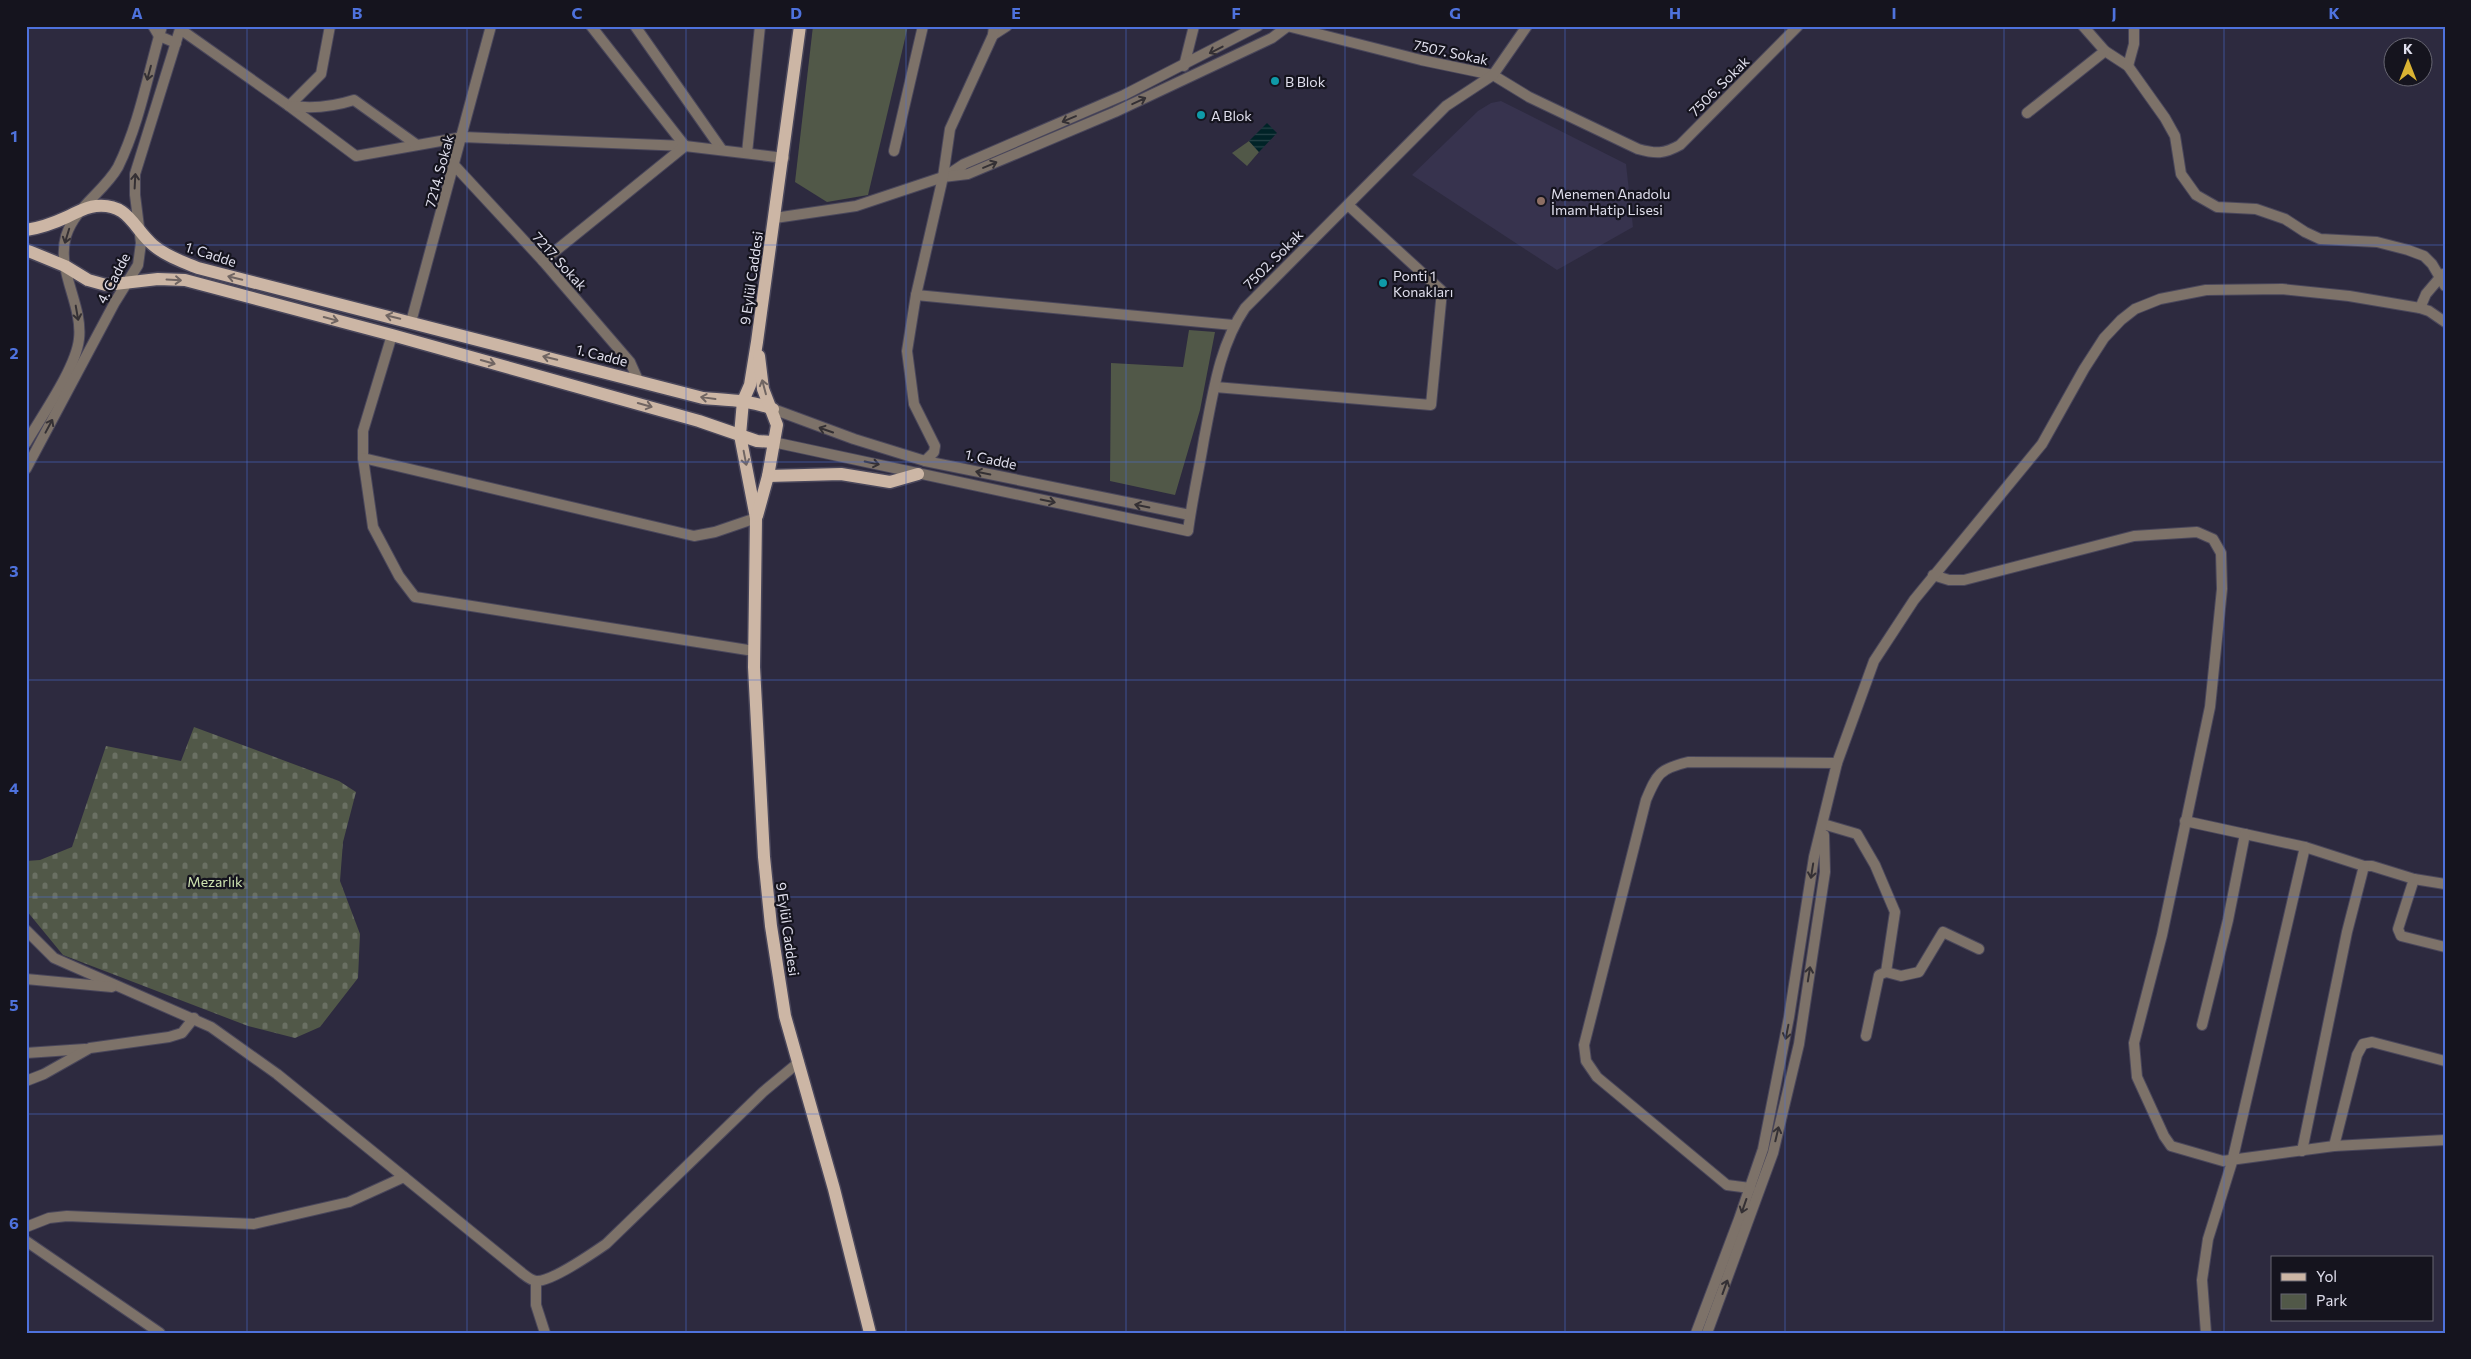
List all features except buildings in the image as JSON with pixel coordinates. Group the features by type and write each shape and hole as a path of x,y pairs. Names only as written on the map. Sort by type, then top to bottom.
{"main road":[{"name":"9 Eylül Caddesi","path":"800,26 784,158 750,385 743,401 740,435 756,518 754,651 764,857 770,916 785,1016 799,1062 870,1333"},
{"name":"1. Cadde","path":"26,230 50,224 82,210 97,206 112,208 134,220 139,230 154,246 198,268 703,398 743,401 773,409"},
{"path":"26,250 65,266 97,284 115,286 158,279 185,280 699,420 757,441 773,442"},
{"name":"9 Eylül Caddesi","path":"756,518 768,476 777,425 773,409 763,389 757,342"},
{"path":"768,476 841,474 890,482 918,474"}],"street":[{"path":"153,26 176,43"},
{"path":"289,106 320,74 330,26"},
{"name":"7214. Sokak","path":"412,322 463,137 491,26"},
{"path":"591,26 685,146"},
{"path":"635,26 722,150"},
{"path":"747,153 760,26"},
{"path":"894,151 923,26"},
{"path":"926,461 934,452 935,446 914,404 907,351 916,295 943,178 950,129 993,31 1007,26"},
{"path":"1184,66 1194,26"},
{"path":"943,178 964,164 1124,95 1184,66 1258,26"},
{"path":"775,218 856,206 943,178 968,174 1115,112 1272,38 1287,26"},
{"name":"7507. Sokak","path":"1287,26 1421,60 1493,75 1530,97 1638,149 1654,153"},
{"path":"1493,75 1527,26"},
{"name":"7506. Sokak","path":"1654,153 1666,153 1680,145 1798,26"},
{"path":"2083,26 2105,52 2128,66 2165,118 2174,136 2181,174 2196,195 2218,207 2256,210 2285,219 2320,239 2377,242 2424,256 2438,271 2441,281 2426,294 2420,308"},
{"path":"2128,66 2134,44 2134,26"},
{"path":"181,28 356,156 463,137 685,146 784,158"},
{"name":"4. Cadde","path":"26,469 125,284 134,272 140,257 142,243 135,196 136,174 181,28"},
{"name":"4. Cadde","path":"26,443 72,364 79,340 75,296 65,266 65,239 71,223 117,168 136,124 161,31"},
{"path":"2027,113 2105,52"},
{"name":"7502. Sokak","path":"918,474 1188,531 1214,387 1225,345 1233,325 1245,308 1446,106 1493,75"},
{"path":"289,106 312,109 354,100 417,145"},
{"path":"543,262 685,146"},
{"name":"7217. Sokak","path":"455,166 543,262 630,362 638,380"},
{"path":"1214,387 1431,405 1442,291 1348,205"},
{"path":"1696,1333 1763,1149 1789,1017 1814,857 1837,763 1874,661 1933,575 2042,444 2084,369 2104,338 2121,320 2136,309 2160,299 2206,290 2282,289 2349,296 2420,308 2429,311 2445,322"},
{"path":"916,295 1233,325"},
{"path":"392,335 363,431 363,458 373,527 399,576 415,597 754,651"},
{"name":"1. Cadde","path":"773,409 854,439 926,461 1190,515"},
{"path":"26,420 38,423"},
{"path":"773,442 918,474"},
{"path":"363,458 694,536 715,532 756,518"},
{"path":"1933,575 1949,580 1964,580 2134,536 2198,532 2213,539 2218,545 2222,565 2215,669 2210,707 2162,935 2134,1044 2135,1067 2164,1136 2171,1146 2232,1162 2334,1146 2445,1140"},
{"path":"1750,1188 1727,1185 1597,1078 1586,1061 1584,1045 1646,800 1656,778 1668,767 1688,762 1837,763"},
{"path":"2185,821 2305,847 2364,866 2372,866 2414,879 2445,884"},
{"path":"1823,824 1857,834 1875,865 1895,912 1886,972"},
{"path":"1708,1333 1773,1153 1799,1044 1825,872 1823,824"},
{"path":"2202,1025 2228,920 2245,834"},
{"path":"2206,1333 2202,1299 2204,1261 2212,1222 2232,1162 2305,847"},
{"path":"2302,1151 2347,932 2364,866"},
{"path":"2414,879 2398,929 2400,936 2445,947"},
{"path":"26,930 54,958 211,1026 277,1074 522,1273 536,1280 567,1268 606,1244 763,1092 799,1062"},
{"path":"1866,1036 1880,975 1886,972 1901,976 1919,972 1942,932 1979,949"},
{"path":"26,979 121,988"},
{"path":"26,1053 90,1048 169,1037 182,1033 194,1018"},
{"path":"2334,1146 2357,1055 2363,1044 2372,1042 2445,1061"},
{"path":"26,1081 44,1074 90,1048"},
{"path":"26,1227 49,1218 67,1216 254,1224 349,1202 404,1177"},
{"path":"26,1241 160,1333"},
{"path":"536,1280 536,1305 545,1333"}],"shaded area":[{"name":"Menemen Anadolu İmam Hatip Lisesi","path":"1501,101 1626,164 1633,227 1557,270 1412,175 1478,111 1491,103"},
{"path":"1267,123 1277,133 1259,152 1249,141"}],"green space":[{"path":"813,26 908,26 868,195 827,202 795,182"},
{"path":"1249,141 1259,152 1247,166 1232,153"},
{"path":"1189,330 1215,332 1200,410 1175,495 1110,481 1111,363 1183,367"},
{"name":"Mezarlık","path":"194,727 339,781 356,792 343,842 340,881 360,934 358,978 320,1027 295,1038 248,1026 63,955 26,910 26,861 40,860 72,847 106,746 181,761"}],"place":[{"name":"B Blok","path":"1275,81"},
{"name":"A Blok","path":"1201,115"},
{"name":"Menemen Anadolu İmam Hatip Lisesi","path":"1541,201"},
{"name":"Ponti 1 Konakları","path":"1383,283"}]}
